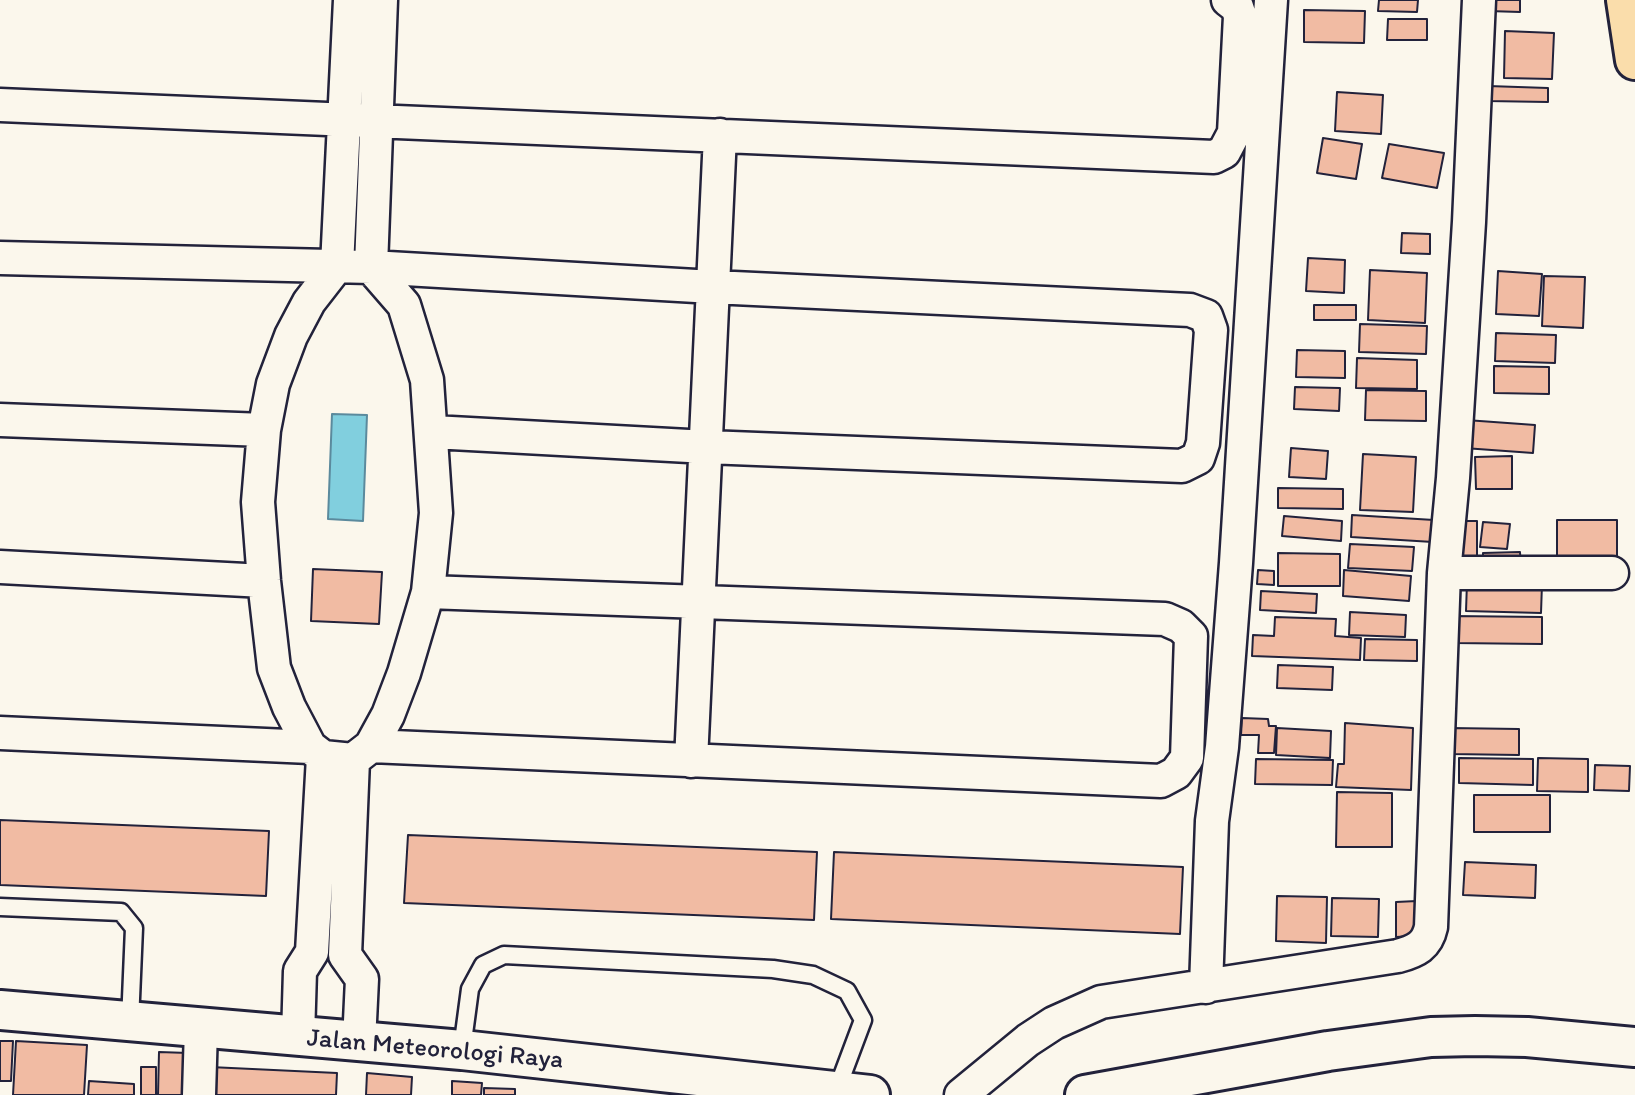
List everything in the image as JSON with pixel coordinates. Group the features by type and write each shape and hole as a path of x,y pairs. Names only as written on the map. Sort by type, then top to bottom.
{"highway":[{"path":"1626,0 1635,60"}],"main road":[{"name":"Jalan Meteorologi Raya","path":"0,1010 462,1050 853,1093"},
{"path":"1085,1095 1340,1049 1431,1037 1527,1037 1635,1047"}],"street":[{"path":"351,0 337,266 309,302 291,336 273,384 264,430 258,502 274,668 289,707 339,752 345,955 362,979 359,1042"},
{"path":"298,1037 300,971 312,953 339,752 388,715 404,673 428,592 436,513 433,432 427,380 404,305 371,267 381,0"},
{"path":"0,105 1214,157 1224,152 1234,133 1240,16 1237,7 1227,0"},
{"path":"1206,986 1212,821 1222,747 1235,576 1272,0"},
{"path":"961,1095 1028,1040 1077,1012 1101,1002 1398,956 1419,948 1429,937 1444,573 1468,249 1479,0"},
{"path":"691,761 720,135"},
{"path":"0,258 371,267 1190,310 1206,316 1211,330 1203,443 1198,458 1182,466 707,447 433,432"},
{"path":"0,420 264,430"},
{"path":"0,567 264,582"},
{"path":"1444,573 1612,573"},
{"path":"0,733 339,752 691,761 1161,781 1176,774 1187,758 1191,636 1181,626 1165,619 428,592"},
{"path":"312,953 345,955"},
{"path":"199,1095 201,1028"}],"lane":[{"path":"0,907 121,912 134,928 131,1022"},
{"path":"462,1050 470,989 483,965 504,955 773,969 813,975 846,991 863,1020 853,1093"}],"water":[{"path":"332,414 367,415 363,521 328,519"}],"building":[{"path":"1379,0 1418,0 1417,12 1378,11"},
{"path":"1488,0 1520,0 1520,12 1488,11"},
{"path":"1304,10 1365,11 1364,43 1304,42"},
{"path":"1388,19 1427,19 1427,40 1387,40"},
{"path":"1505,31 1554,33 1552,79 1504,78"},
{"path":"1488,86 1548,88 1548,102 1487,101"},
{"path":"1337,92 1383,95 1381,134 1335,131"},
{"path":"1323,138 1362,144 1356,179 1317,173"},
{"path":"1389,144 1444,153 1437,188 1382,178"},
{"path":"1402,233 1430,234 1430,254 1401,253"},
{"path":"1308,258 1345,260 1344,293 1306,291"},
{"path":"1370,270 1427,273 1425,323 1368,320"},
{"path":"1498,271 1542,274 1539,316 1496,314"},
{"path":"1544,276 1585,277 1583,328 1542,326"},
{"path":"1314,305 1356,305 1356,320 1314,320"},
{"path":"1360,324 1427,326 1426,354 1359,352"},
{"path":"1496,333 1556,335 1555,363 1495,361"},
{"path":"1297,350 1345,351 1345,378 1296,377"},
{"path":"1357,358 1417,360 1417,389 1356,388"},
{"path":"1494,366 1549,367 1549,394 1494,393"},
{"path":"1295,387 1340,388 1339,411 1294,409"},
{"path":"1366,390 1426,391 1426,421 1365,420"},
{"path":"1466,420 1535,425 1533,453 1464,448"},
{"path":"1291,448 1328,451 1326,479 1289,477"},
{"path":"1363,454 1416,457 1413,512 1360,510"},
{"path":"1512,456 1512,489 1476,489 1475,457"},
{"path":"1278,488 1343,489 1343,509 1278,508"},
{"path":"1352,515 1434,520 1433,542 1351,537"},
{"path":"1284,516 1342,521 1341,541 1282,536"},
{"path":"1557,520 1617,520 1617,558 1557,558"},
{"path":"1462,521 1477,521 1477,563 1463,563"},
{"path":"1483,522 1510,524 1507,549 1480,547"},
{"path":"1350,544 1414,547 1412,571 1348,568"},
{"path":"1520,552 1521,568 1483,569 1483,553"},
{"path":"1278,553 1340,554 1340,586 1278,586"},
{"path":"313,569 382,572 379,624 311,621"},
{"path":"1258,570 1274,571 1274,585 1257,584"},
{"path":"1344,570 1411,576 1409,601 1343,596"},
{"path":"1467,582 1542,584 1541,613 1466,611"},
{"path":"1261,591 1317,594 1316,613 1260,610"},
{"path":"1350,612 1406,615 1405,637 1349,635"},
{"path":"1453,616 1542,617 1542,644 1453,643"},
{"path":"1275,617 1336,619 1335,636 1361,638 1360,660 1252,656 1253,635 1274,636"},
{"path":"1365,639 1417,640 1417,661 1364,660"},
{"path":"1278,665 1333,667 1332,690 1277,688"},
{"path":"1242,718 1268,719 1269,726 1276,726 1274,753 1258,753 1259,735 1241,735"},
{"path":"1345,723 1413,728 1411,790 1336,787 1338,764 1344,764"},
{"path":"1277,728 1331,731 1330,758 1276,755"},
{"path":"1450,728 1519,729 1519,755 1450,754"},
{"path":"1459,758 1533,759 1533,785 1459,783"},
{"path":"1538,758 1588,759 1588,792 1537,791"},
{"path":"1256,759 1333,760 1332,785 1255,784"},
{"path":"1595,765 1630,766 1629,791 1594,790"},
{"path":"1337,792 1392,793 1392,847 1336,847"},
{"path":"1474,795 1550,795 1550,832 1474,832"},
{"path":"0,820 269,831 266,896 0,885"},
{"path":"408,835 817,852 814,920 404,903"},
{"path":"834,852 1183,867 1180,934 831,919"},
{"path":"1465,862 1536,865 1535,898 1463,895"},
{"path":"1277,896 1327,897 1326,943 1276,941"},
{"path":"1332,898 1379,899 1378,937 1331,936"},
{"path":"1417,901 1417,936 1396,937 1396,902"},
{"path":"0,1041 13,1041 11,1081 0,1081"},
{"path":"16,1041 87,1045 84,1095 13,1095"},
{"path":"159,1052 188,1053 186,1095 158,1095"},
{"path":"141,1067 156,1067 156,1095 141,1095"},
{"path":"210,1067 337,1073 336,1095 208,1095"},
{"path":"367,1073 412,1077 411,1095 366,1095"},
{"path":"89,1081 134,1084 134,1095 88,1095"},
{"path":"452,1081 482,1083 481,1095 452,1095"},
{"path":"484,1088 515,1089 515,1095 484,1095"}]}
